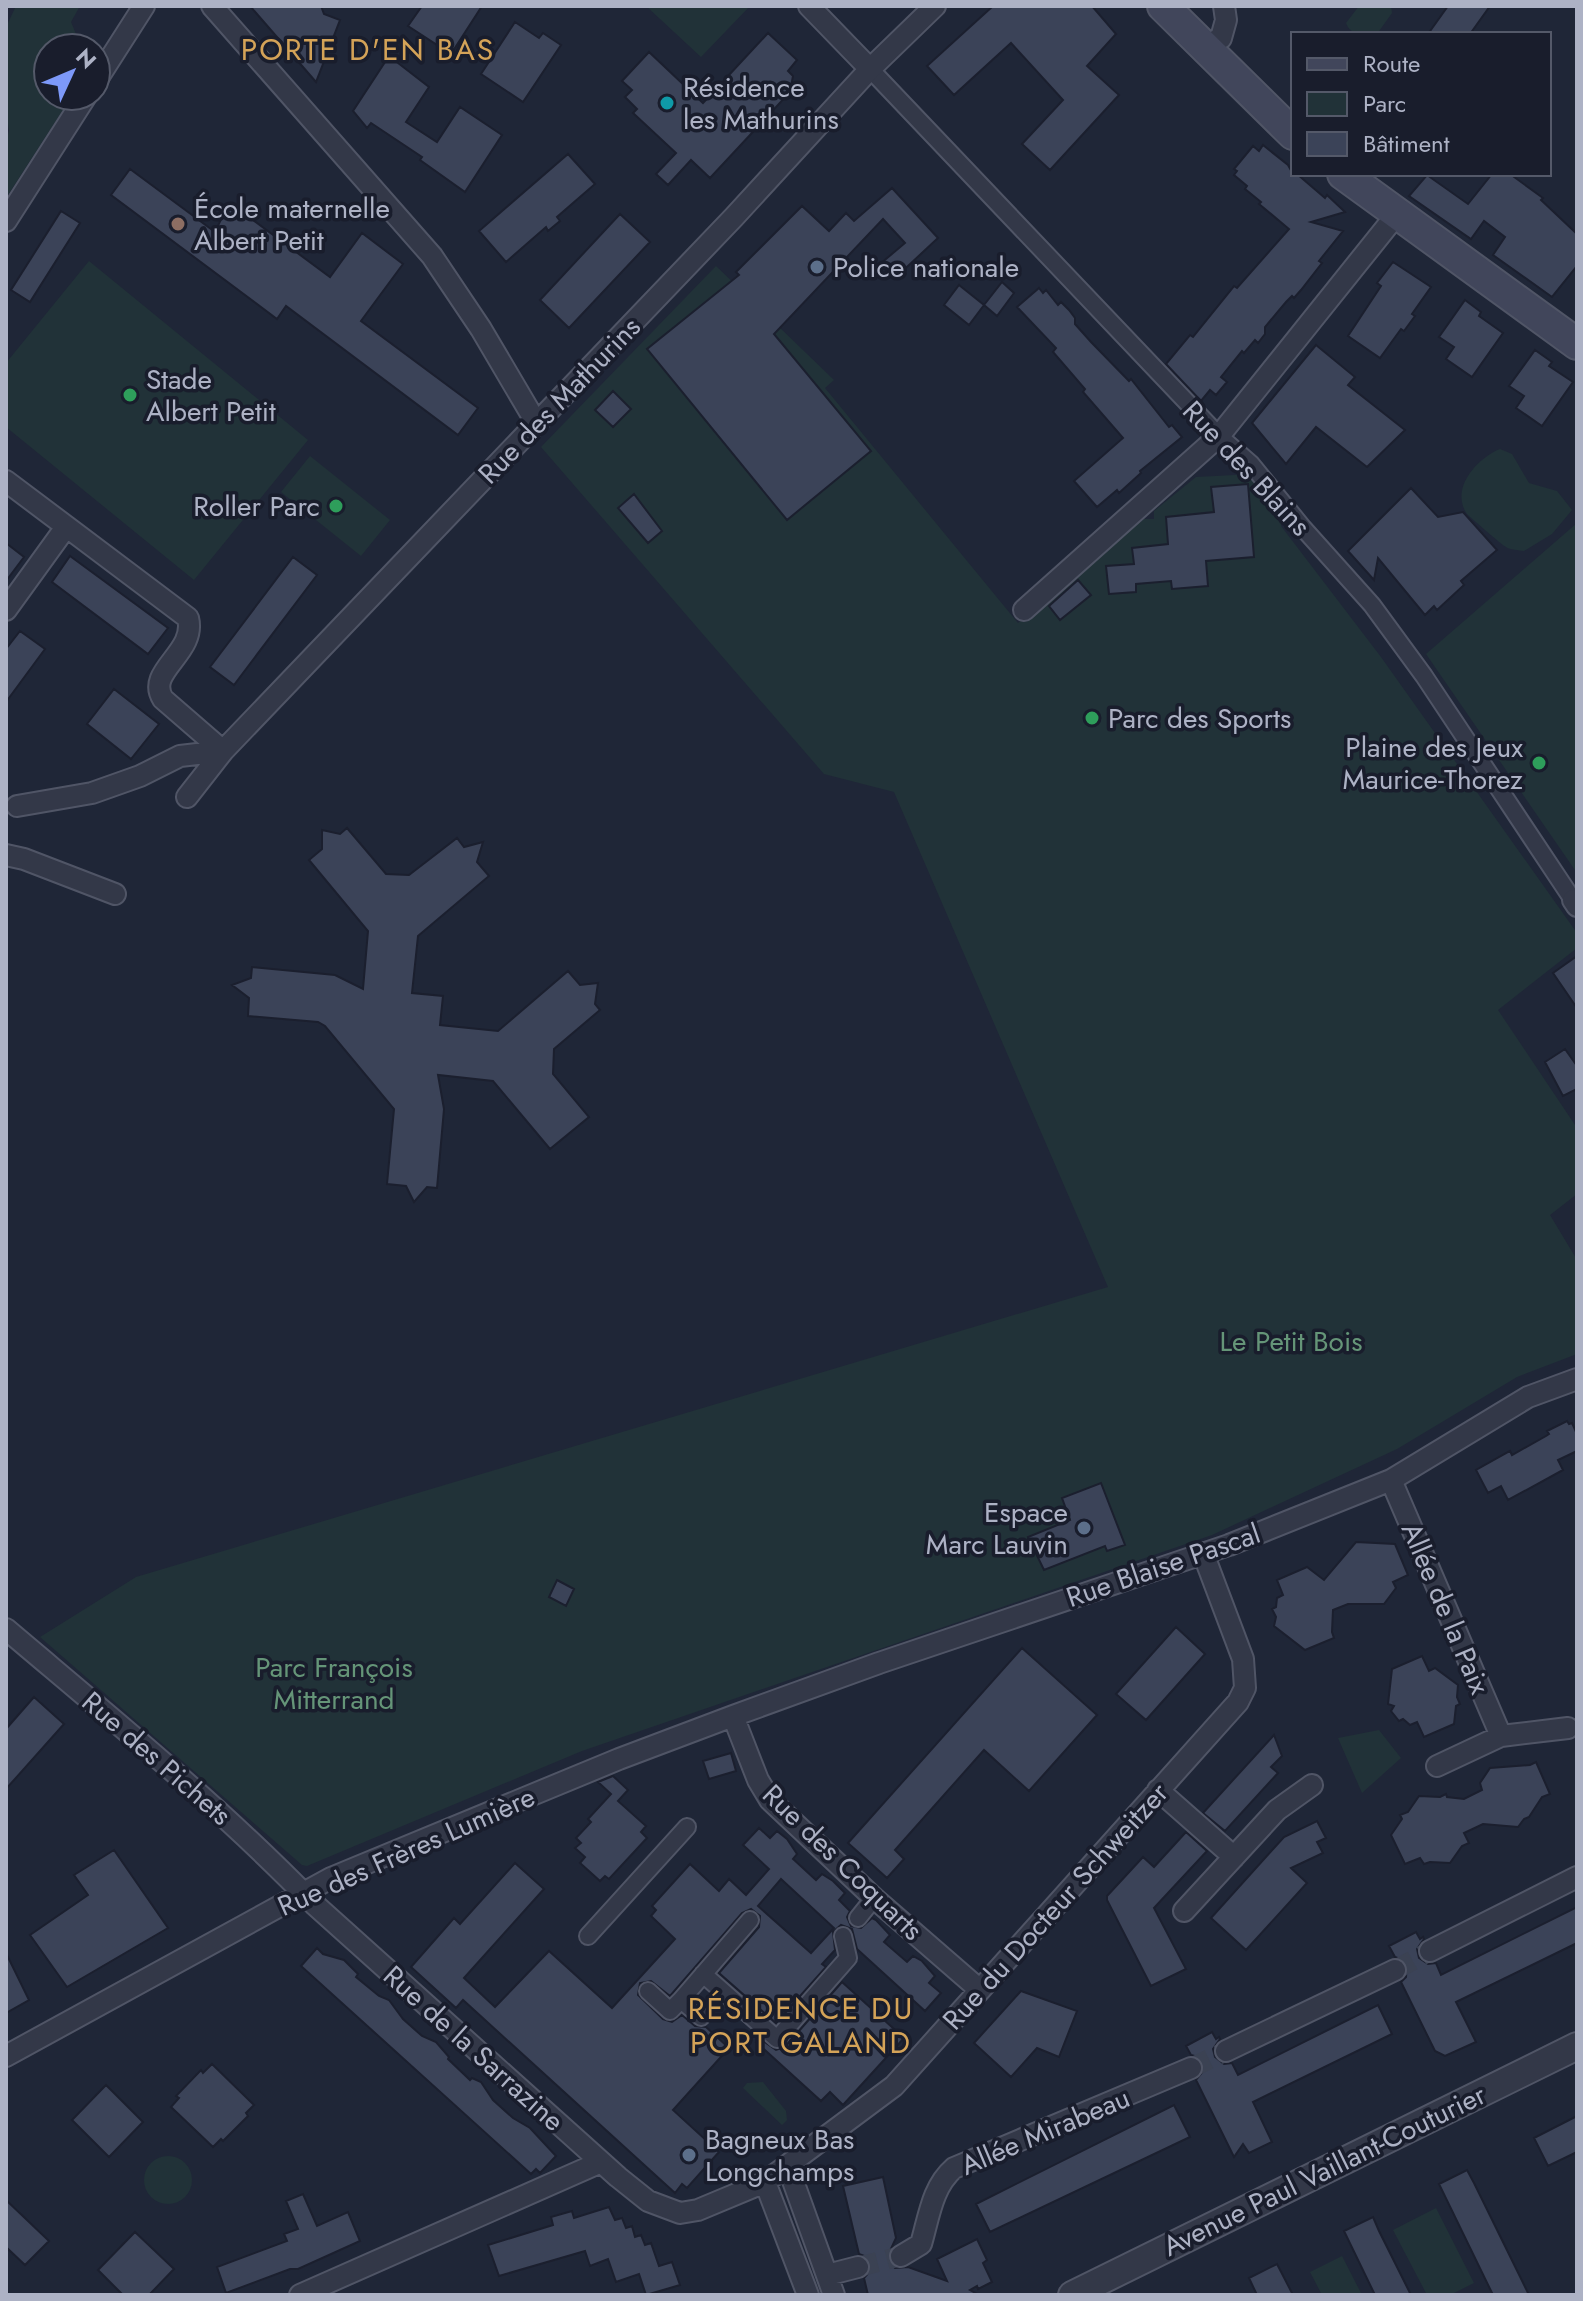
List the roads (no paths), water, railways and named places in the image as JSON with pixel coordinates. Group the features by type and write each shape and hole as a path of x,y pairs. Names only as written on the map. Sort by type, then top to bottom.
{"main road":[{"path":"1163,6 1291,132"},
{"path":"1346,176 1577,344"}],"street":[{"path":"112,56 144,6"},
{"path":"212,6 432,256 481,329 537,424"},
{"path":"809,6 870,69"},
{"name":"Rue des Mathurins","path":"187,797 223,751 744,206 870,69 935,6"},
{"path":"1203,47 1221,38 1226,20 1224,6"},
{"name":"Rue des Blains","path":"870,69 1219,436 1251,464 1372,605 1424,676 1575,903"},
{"path":"6,221 76,112"},
{"path":"1024,610 1219,436 1397,214"},
{"path":"6,481 188,618 191,630 187,642 158,682 157,690 163,699 223,751"},
{"path":"6,610 66,527"},
{"path":"17,806 92,793 140,776 180,756 223,751"},
{"path":"6,855 115,894"},
{"name":"Rue Blaise Pascal","path":"733,1716 1203,1553 1391,1480 1528,1397 1577,1379"},
{"name":"Allée de la Paix","path":"1391,1480 1501,1736"},
{"name":"Rue du Docteur Schweitzer","path":"648,2201 680,2213 698,2210 765,2182 894,2086 1238,1702 1245,1688 1243,1659 1203,1553"},
{"name":"Rue des Pichets","path":"6,1629 116,1720 283,1870 303,1892"},
{"name":"Rue des Frères Lumière","path":"6,2056 303,1892 605,1765 733,1716"},
{"name":"Rue des Coquarts","path":"733,1716 758,1780 770,1800 874,1898 980,1990"},
{"path":"1437,1766 1501,1736 1568,1728"},
{"path":"1184,1911 1277,1810 1312,1785"},
{"path":"1158,1790 1234,1857"},
{"path":"588,1936 687,1827"},
{"path":"1430,1951 1577,1877"},
{"name":"Rue de la Sarrazine","path":"303,1892 648,2201"},
{"path":"858,1918 874,1898"},
{"path":"648,1991 670,2011 750,1920"},
{"path":"703,1974 777,2039 848,1958 843,1936"},
{"path":"1226,2051 1395,1970"},
{"path":"681,2000 701,2017"},
{"name":"Avenue Paul Vaillant-Couturier","path":"1072,2295 1577,2046"},
{"name":"Allée Mirabeau","path":"901,2256 921,2244 936,2190 954,2168 1191,2068"},
{"path":"300,2295 601,2162"},
{"path":"788,2167 831,2285 858,2267"},
{"path":"765,2182 808,2295"}],"tunnel":[{"path":"1395,1970 1430,1951"},
{"path":"1191,2068 1226,2051"},
{"path":"858,2267 901,2256"}],"place":[{"name":"Résidence les Mathurins","path":"667,103"},
{"name":"École maternelle Albert Petit","path":"178,224"},
{"name":"Police nationale","path":"817,267"},
{"name":"Stade Albert Petit","path":"130,395"},
{"name":"Roller Parc","path":"336,506"},
{"name":"Parc des Sports","path":"1092,718"},
{"name":"Plaine des Jeux Maurice-Thorez","path":"1539,763"},
{"name":"Espace Marc Lauvin","path":"1084,1528"},
{"name":"Bagneux Bas Longchamps","path":"689,2155"}],"district":[{"name":"PORTE D'EN BAS","path":"368,50"},
{"name":"RÉSIDENCE DU PORT GALAND","path":"801,2026"}],"park label":[{"name":"Le Petit Bois","path":"1291,1341"},
{"name":"Parc François Mitterrand","path":"334,1683"}]}
